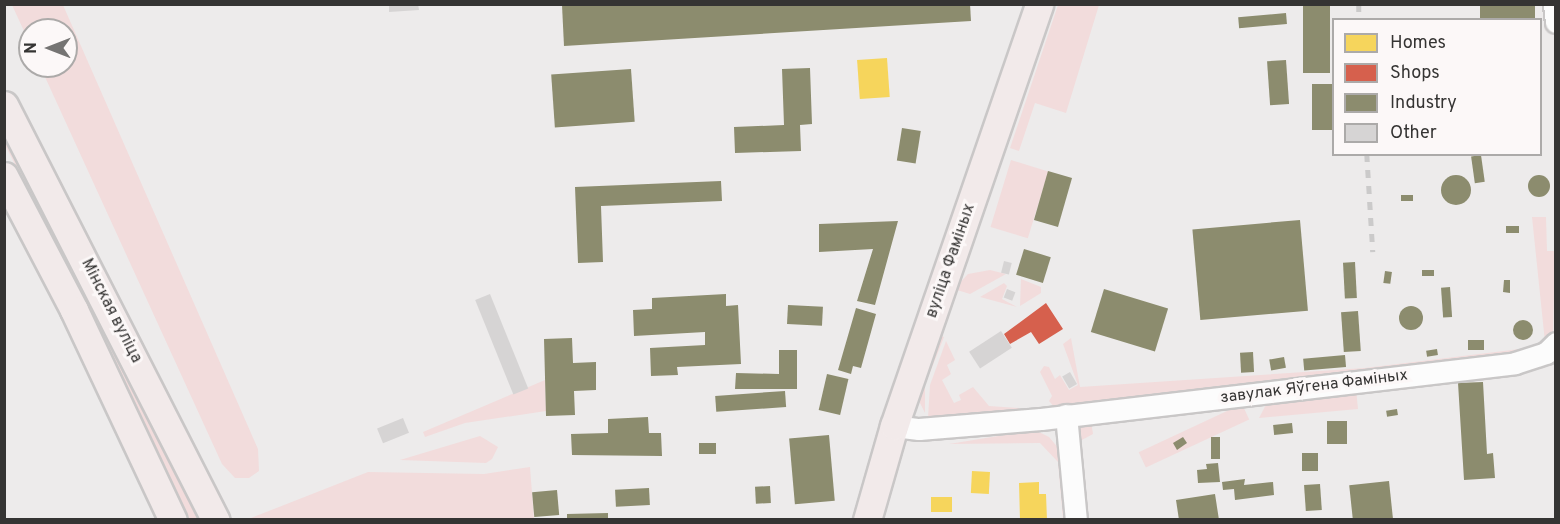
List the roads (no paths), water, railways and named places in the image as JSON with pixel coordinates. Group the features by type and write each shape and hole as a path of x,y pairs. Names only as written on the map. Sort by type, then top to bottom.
{"main road":[{"name":"вуліца Фаміных","path":"867,519 894,426 1039,4"},
{"name":"Мінская вуліца","path":"4,105 215,519"},
{"name":"Мінская вуліца","path":"4,176 74,310 173,519"}],"street":[{"path":"1554,4 1556,22"},
{"name":"завулак Яўгена Фаміных","path":"894,426 920,429 1066,415 1515,363 1545,353 1556,343"},
{"path":"1066,415 1076,519"}],"railway":[{"path":"1359,4 1359,18"},
{"path":"1367,156 1373,252"}]}
